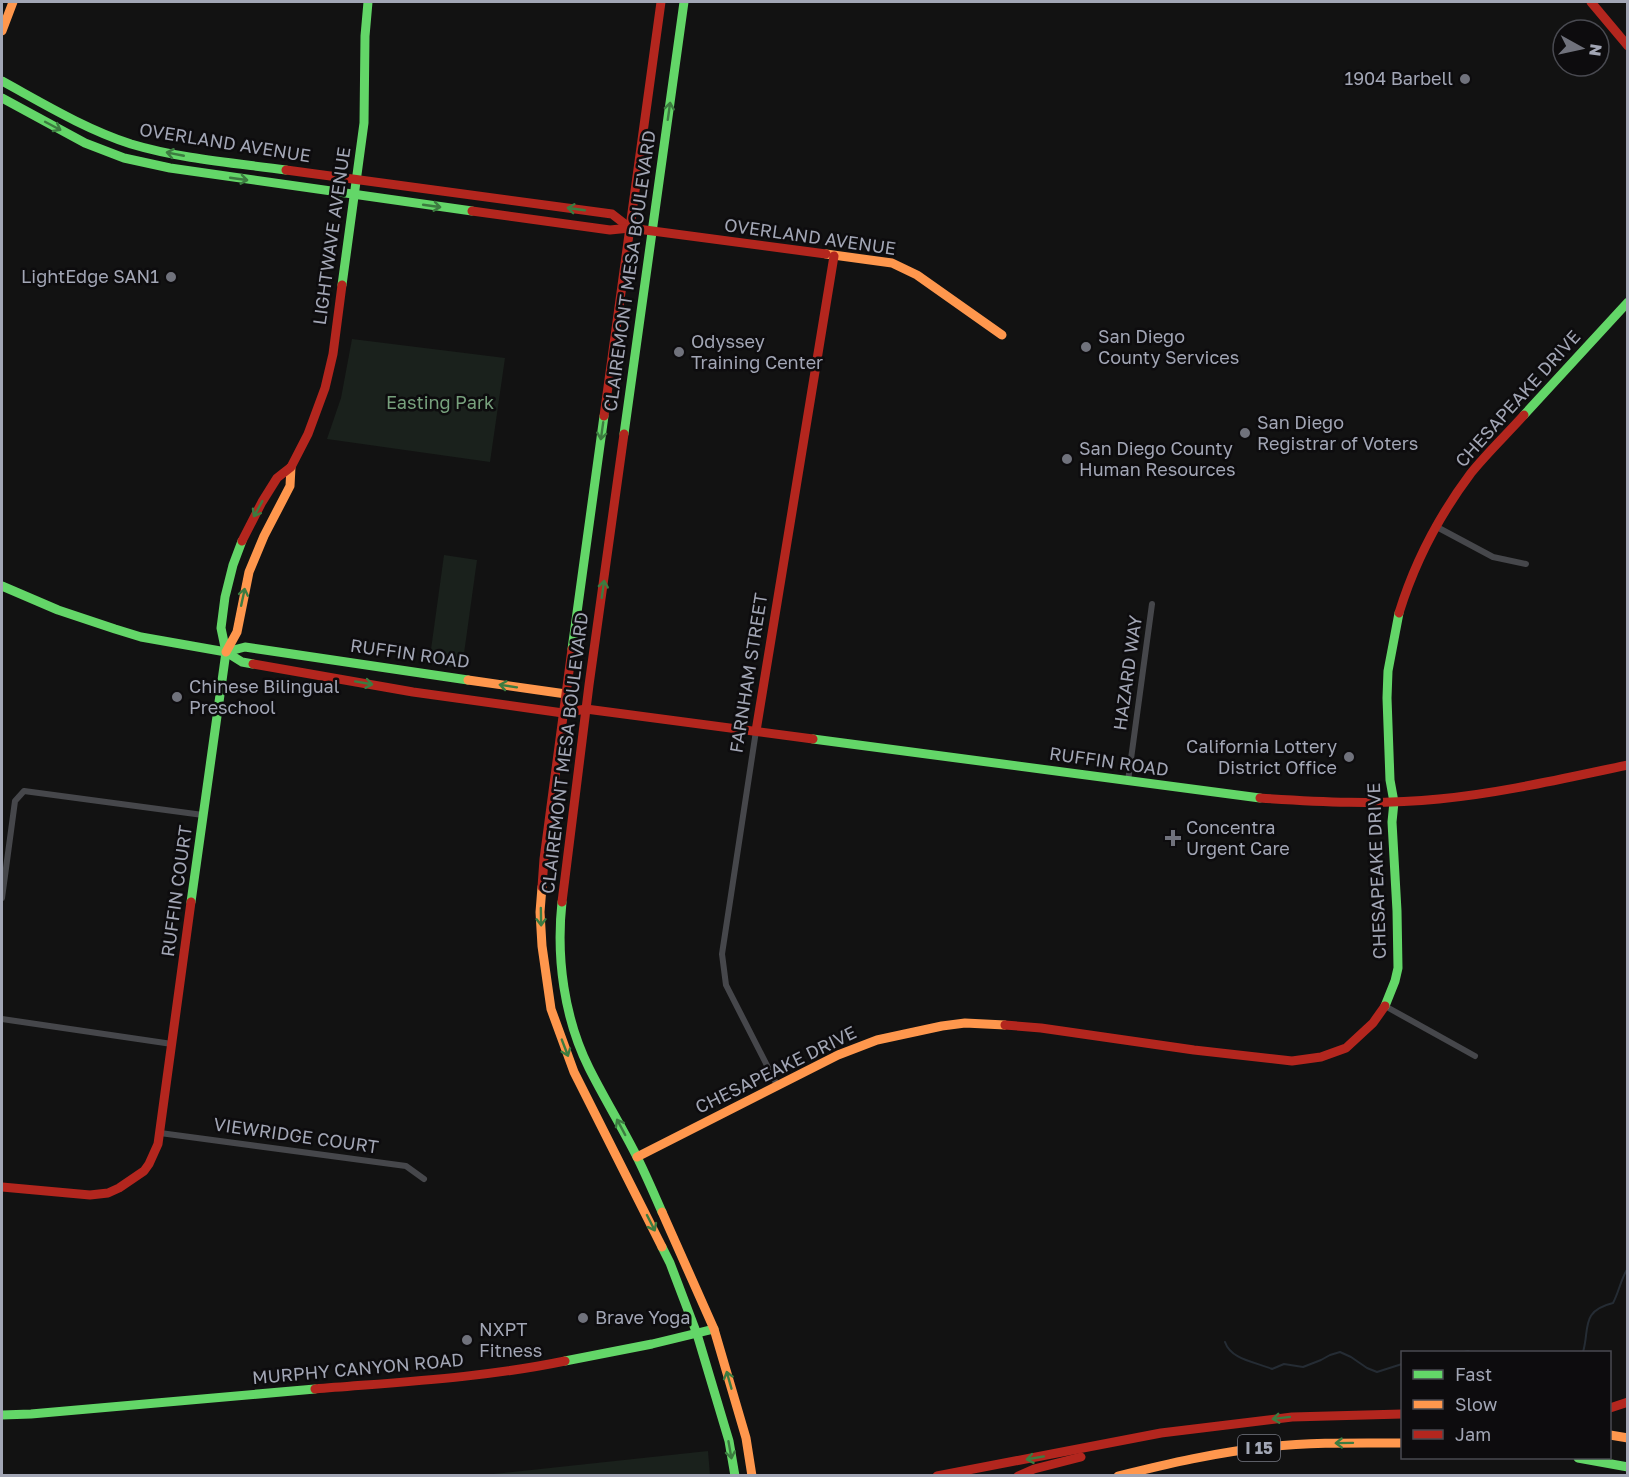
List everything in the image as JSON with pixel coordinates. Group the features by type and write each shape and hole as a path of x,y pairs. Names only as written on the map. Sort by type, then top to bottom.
{"main road":[{"path":"2,31 13,2"},
{"name":"LIGHTWAVE AVENUE","path":"226,652 237,632 249,572 264,536 290,486 291,467 308,434 325,388 333,354 364,123 365,36 368,2"},
{"name":"CLAIREMONT MESA BOULEVARD","path":"661,2 563,713 544,860 540,912 542,946 551,1009 574,1072 664,1248 697,1334 729,1441 735,1476"},
{"name":"CLAIREMONT MESA BOULEVARD","path":"684,2 586,709 559,941 568,1008 574,1028 588,1066 637,1157 714,1329 746,1438 752,1476"},
{"path":"1591,2 1628,46"},
{"name":"OVERLAND AVENUE","path":"2,81 89,128 129,143 183,155 612,214 630,228"},
{"name":"OVERLAND AVENUE","path":"2,98 85,143 124,158 170,168 610,230 630,228 892,263 917,275 1002,336"},
{"name":"FARNHAM STREET","path":"756,731 834,256"},
{"name":"CHESAPEAKE DRIVE","path":"637,1157 838,1055 877,1040 942,1026 988,1023 1041,1028 1212,1053 1292,1061 1321,1057 1346,1048 1373,1023 1385,1006 1395,981 1398,957 1392,822 1394,802 1390,770 1387,698 1388,671 1398,617 1408,584 1436,526 1472,472 1628,302"},
{"name":"LIGHTWAVE AVENUE","path":"226,652 221,628 225,597 233,565 247,530 262,502 277,478 291,467"},
{"name":"RUFFIN ROAD","path":"2,586 58,610 141,637 226,652 242,662 413,692 563,713 586,709 1251,797 1317,802 1394,802 1440,799 1514,788 1628,765"},
{"name":"RUFFIN ROAD","path":"226,652 244,647 566,694 586,709"},
{"name":"RUFFIN COURT","path":"2,1187 90,1195 108,1193 144,1171 158,1144 226,652"},
{"name":"MURPHY CANYON ROAD","path":"2,1415 488,1374 521,1370 652,1344 714,1329"},
{"path":"1611,1408 1628,1402"},
{"path":"937,1476 1161,1433 1292,1417 1401,1414"},
{"path":"1018,1476 1034,1469 1116,1447 1195,1429"},
{"path":"1611,1435 1628,1438"},
{"name":"I 15","path":"1118,1476 1184,1459 1252,1449 1322,1443 1401,1443"},
{"path":"1584,1459 1628,1467"}],"street":[{"path":"1436,526 1493,557 1526,564"},
{"name":"HAZARD WAY","path":"1128,781 1152,604"},
{"name":"FARNHAM STREET","path":"756,731 722,954 726,985 777,1085"},
{"path":"2,898 15,801 24,791 204,815"},
{"path":"1385,1006 1474,1056"},
{"path":"2,1019 172,1044"},
{"name":"VIEWRIDGE COURT","path":"160,1133 406,1166 424,1179"}],"green space":[{"name":"Easting Park","path":"352,339 505,358 490,462 327,439 341,398"},
{"path":"444,555 477,560 462,668 429,664"},
{"path":"708,1451 710,1475 484,1475"}],"waterway":[{"path":"1583,1351 1591,1316 1603,1306 1613,1303 1628,1268"},
{"path":"1225,1342 1238,1357 1272,1369 1284,1364 1303,1367 1340,1352 1377,1372 1401,1364"}],"traffic: fast":[{"path":"342,285 364,123 365,36 368,2"},
{"path":"624,434 684,2"},
{"path":"2,81 81,124 131,144 189,157 286,170"},
{"path":"2,98 85,143 124,158 170,168 472,211"},
{"path":"1524,415 1628,302"},
{"path":"572,649 604,416"},
{"path":"191,902 226,652 221,628 225,597 242,541"},
{"path":"2,586 58,610 115,629 141,637 226,652 242,662 253,664"},
{"path":"1385,1006 1398,968 1392,822 1394,802 1390,780 1387,698 1388,671 1399,613"},
{"path":"226,652 245,647 468,680"},
{"path":"813,739 1260,798"},
{"path":"562,902 561,966 573,1029 589,1068 637,1157 662,1212"},
{"path":"662,1247 697,1334 729,1441 735,1476"},
{"path":"565,1361 714,1329"},
{"path":"2,1415 315,1389"},
{"path":"1584,1459 1628,1467"}],"traffic: slow":[{"path":"2,31 13,2"},
{"path":"826,254 892,263 917,275 1002,335"},
{"path":"226,652 237,632 249,572 264,536 290,486 291,467"},
{"path":"468,680 566,694"},
{"path":"542,887 540,912 542,946 551,1009 574,1072 662,1247"},
{"path":"637,1157 838,1055 877,1040 965,1023 1005,1025"},
{"path":"662,1212 714,1329 746,1438 752,1476"},
{"path":"1611,1435 1628,1438"},
{"path":"1118,1476 1249,1449 1285,1445 1401,1443"}],"traffic: jam":[{"path":"604,416 661,2"},
{"path":"1591,2 1628,46"},
{"path":"286,170 612,214 630,228"},
{"path":"472,211 610,230 630,228 826,254"},
{"path":"756,731 834,256"},
{"path":"242,541 262,502 277,478 291,467 308,434 325,388 333,354 342,285"},
{"path":"1399,613 1420,557 1448,506 1477,466 1524,415"},
{"path":"562,902 624,434"},
{"path":"542,887 572,649"},
{"path":"253,664 413,692 563,713"},
{"path":"563,713 586,709 813,739"},
{"path":"1260,798 1349,802 1439,799 1510,789 1628,765"},
{"path":"2,1187 90,1195 108,1193 144,1171 149,1164 158,1144 191,902"},
{"path":"1005,1025 1292,1061 1321,1057 1346,1048 1373,1023 1385,1006"},
{"path":"315,1389 472,1375 565,1361"},
{"path":"1611,1408 1628,1402"},
{"path":"937,1476 1161,1433 1292,1417 1401,1414"},
{"path":"1018,1476 1034,1469 1081,1457"}],"place":[{"name":"1904 Barbell","path":"1465,79"},
{"name":"LightEdge SAN1","path":"171,277"},
{"name":"San Diego County Services","path":"1086,347"},
{"name":"Odyssey Training Center","path":"679,352"},
{"name":"San Diego Registrar of Voters","path":"1245,433"},
{"name":"San Diego County Human Resources","path":"1067,459"},
{"name":"Chinese Bilingual Preschool","path":"177,697"},
{"name":"California Lottery District Office","path":"1349,757"},
{"name":"Concentra Urgent Care","path":"1173,838"},
{"name":"Brave Yoga","path":"583,1318"},
{"name":"NXPT Fitness","path":"467,1340"}]}
